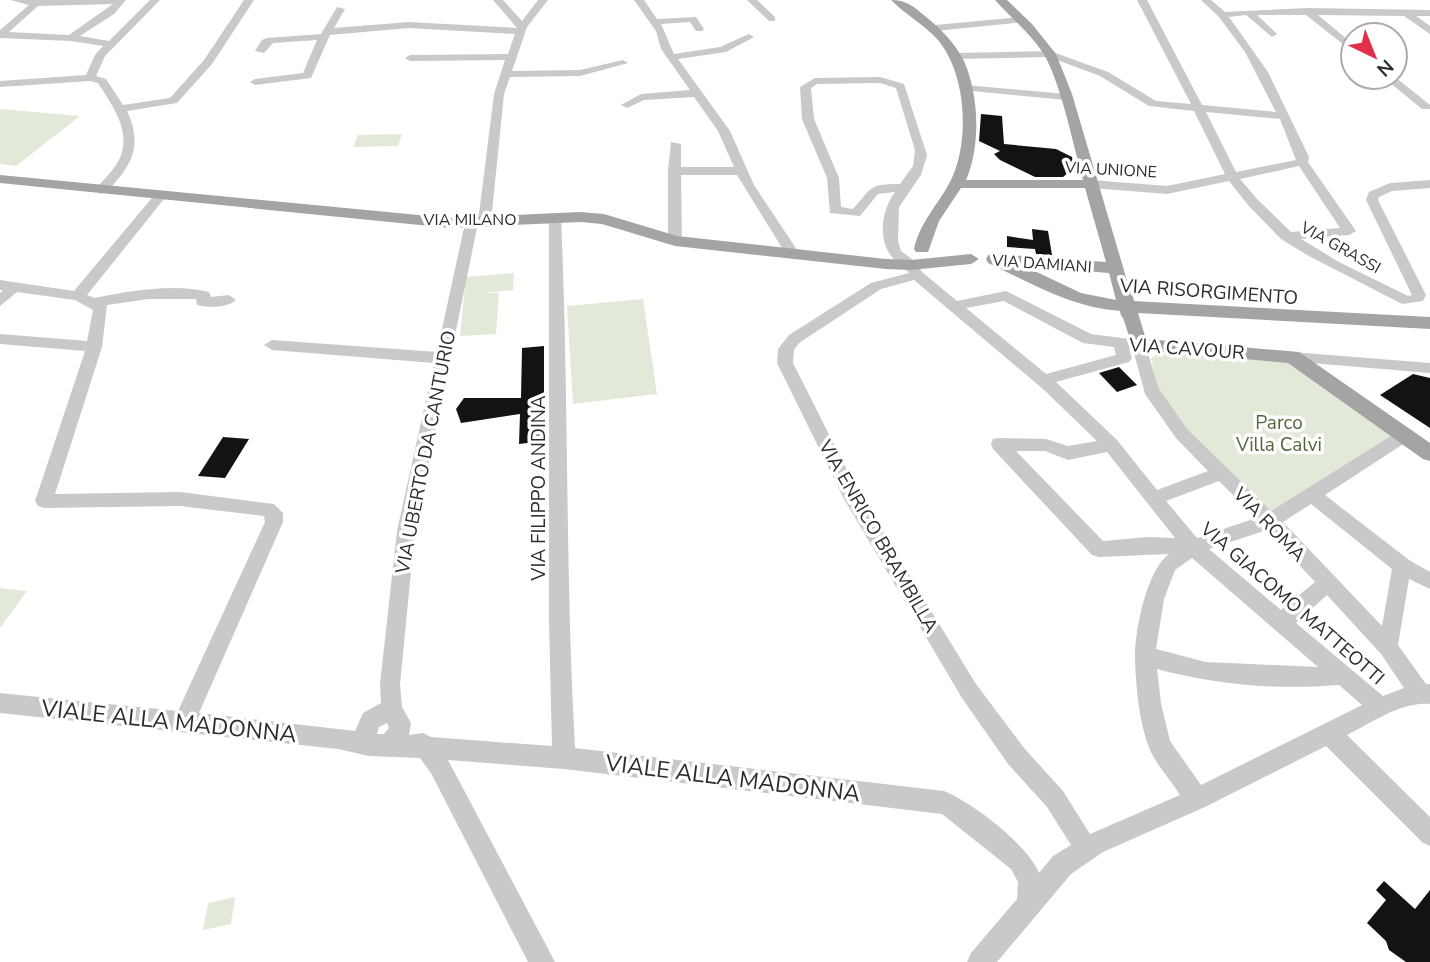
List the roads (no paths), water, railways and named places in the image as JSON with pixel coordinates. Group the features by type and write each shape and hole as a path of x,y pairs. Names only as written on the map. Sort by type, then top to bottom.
{"main road":[{"path":"897,0 935,29 955,55 967,88 969,141 966,162 956,184 932,215 922,249 907,267"},
{"path":"1001,0 1022,20 1050,54 1066,97 1127,306 1128,349"},
{"name":"VIA MILANO","path":"0,179 160,197 478,222 555,217 604,219 675,241 907,267 971,259"},
{"name":"VIA UNIONE","path":"956,184 1092,184"},
{"path":"922,249 935,259 971,259"},
{"name":"VIA DAMIANI","path":"971,259 1114,268"},
{"name":"VIA RISORGIMENTO","path":"994,260 1075,297 1099,304 1248,316 1424,323"},
{"name":"VIA CAVOUR","path":"1128,349 1292,357"},
{"path":"1292,357 1430,453"}],"street":[{"path":"15,0 36,4 121,0"},
{"path":"71,38 111,12 121,0"},
{"path":"90,78 100,55 155,0"},
{"path":"120,109 173,101 208,62 249,0"},
{"path":"498,0 521,29"},
{"name":"VIA UBERTO DA CANTURIO","path":"382,728 390,684 406,531 442,358 478,222 499,94 521,29 543,0"},
{"path":"639,0 656,22 666,49 724,131 742,171 792,253"},
{"path":"752,0 772,19"},
{"name":"VIA GRASSI","path":"1142,0 1198,108 1214,132 1233,178 1273,225 1334,266 1413,299"},
{"path":"1206,0 1225,15 1236,29 1284,116 1303,162 1349,231 1286,236"},
{"path":"1297,0 1339,37"},
{"path":"0,35 36,4"},
{"path":"255,82 307,76 340,9"},
{"path":"1225,15 1248,12 1430,13"},
{"path":"1248,12 1272,34"},
{"path":"1408,13 1430,31"},
{"path":"656,22 693,19 699,29"},
{"path":"935,29 1022,20"},
{"path":"260,51 266,42 271,40 388,26 446,26 487,32 521,29"},
{"path":"0,35 71,38 110,44"},
{"path":"673,57 722,50 749,37"},
{"path":"955,55 1050,54 1104,74 1153,104 1284,116"},
{"path":"410,58 511,57"},
{"path":"505,74 580,73 623,63"},
{"path":"0,83 90,78 102,81 120,109 131,134 131,153 117,175 101,190"},
{"path":"901,188 878,189 870,194 863,207 855,213 835,210 833,178 808,119 805,87 809,83 880,80 899,84 907,101 910,120 922,154 917,172 901,188 888,221 891,246 907,267"},
{"path":"967,88 1066,97"},
{"path":"1406,91 1426,107"},
{"path":"626,106 641,97 698,93"},
{"path":"675,144 675,241"},
{"name":"VIA UNIONE","path":"1092,184 1167,190 1303,162"},
{"path":"674,172 742,171"},
{"path":"1424,323 1372,200 1376,191 1390,187 1430,184"},
{"path":"78,296 160,197"},
{"name":"VIA FILIPPO ANDINA","path":"555,217 558,295 559,606 564,758"},
{"name":"VIA GIACOMO MATTEOTTI","path":"907,267 1043,380 1111,444 1193,547 1380,707"},
{"name":"VIA ENRICO BRAMBILLA","path":"907,267 794,339 786,349 785,363 850,494 969,691 1016,757 1055,799 1080,838"},
{"path":"0,301 8,286 78,296 101,308 94,347 44,501 180,499 268,509 274,513 274,522 184,722"},
{"path":"94,303 127,296 185,293 204,295 202,302 229,300"},
{"name":"VIA CAVOUR","path":"955,306 1006,296 1088,339 1128,349"},
{"path":"0,340 94,347"},
{"path":"272,345 442,358"},
{"path":"1043,380 1128,349"},
{"name":"VIA ROMA","path":"1128,349 1163,409 1182,433 1270,521 1388,648 1425,694"},
{"name":"VIA CAVOUR","path":"1292,357 1430,368"},
{"path":"1197,799 1160,746 1150,703 1145,656 1154,598 1168,565 1193,547 1270,521 1405,435"},
{"path":"1111,444 1068,453 1046,445 999,444 1098,549 1147,545 1193,547"},
{"path":"1154,498 1222,473"},
{"path":"1313,496 1402,566 1430,581"},
{"path":"1388,648 1402,566"},
{"path":"1280,624 1327,583"},
{"path":"1145,656 1206,672 1302,678 1341,675"},
{"path":"981,962 1060,867 1094,844 1197,799 1380,707 1425,694"},
{"name":"VIALE ALLA MADONNA","path":"0,703 338,738 382,728 428,747 564,758 944,803 1033,870 1060,867"},
{"path":"1328,732 1430,834"},
{"path":"428,747 542,962"},
{"path":"443,775 453,762 470,752"},
{"path":"1019,861 1032,882 1028,905"}],"park label":[{"name":"Parco Villa Calvi","path":"1279,433"}]}
